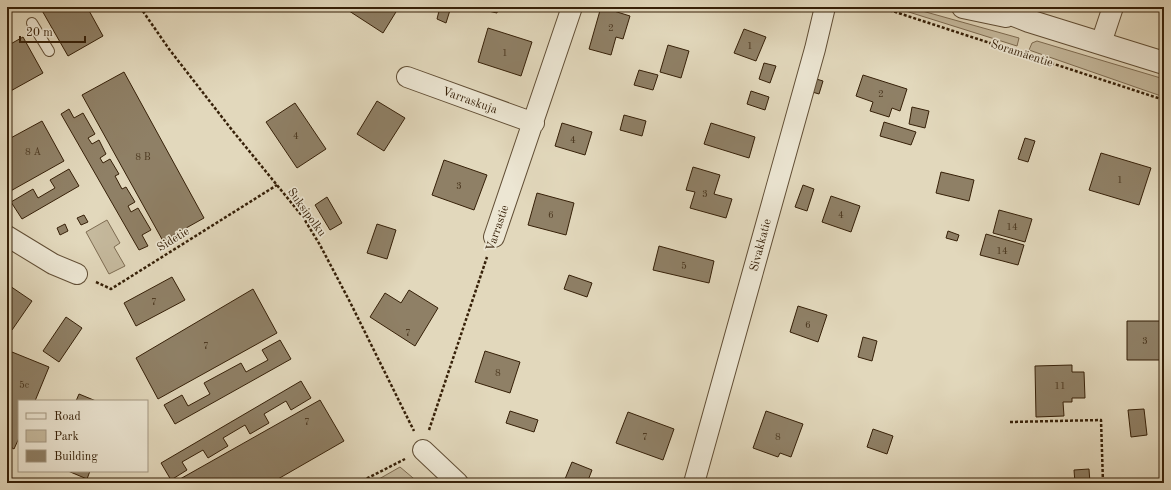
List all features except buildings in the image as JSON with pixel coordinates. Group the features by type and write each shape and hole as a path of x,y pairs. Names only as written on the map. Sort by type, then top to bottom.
{"street":[{"name":"Varrastie","path":"494,237 534,123 572,7"},
{"name":"Sivakkatie","path":"694,483 813,56 825,7"},
{"path":"964,7 1029,21"},
{"path":"993,7 1029,21 1164,63"},
{"path":"1101,44 1113,7"},
{"name":"Varraskuja","path":"407,77 534,123"},
{"path":"7,236 54,264 77,274"},
{"path":"423,450 458,483"}],"lane":[{"path":"32,22 49,51"}],"path":[{"name":"Suksipolku","path":"140,7 169,49 232,130 303,217 320,245 423,450"},
{"name":"Soramäentie","path":"880,7 887,8 1164,100"},
{"path":"7,38 10,44"},
{"name":"Sidetie","path":"77,274 111,289 277,185"},
{"name":"Varrastie","path":"423,450 494,237"},
{"path":"1010,422 1101,420 1103,483"},
{"path":"358,483 423,450"},
{"path":"7,478 16,483"}],"green space":[{"path":"908,7 1019,38 1017,46 896,8"},
{"path":"1037,41 1164,79 1164,97 1029,50 1032,43"},
{"path":"107,220 120,243 114,247 125,266 109,274 86,232"},
{"path":"400,467 419,483 372,483"}]}
